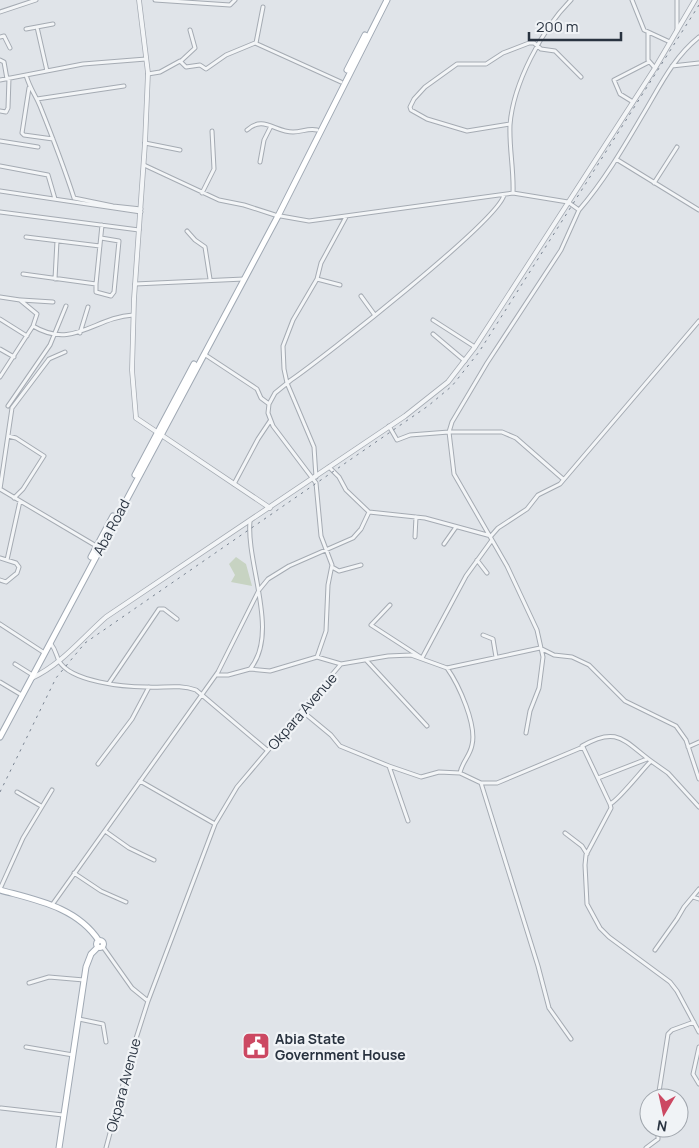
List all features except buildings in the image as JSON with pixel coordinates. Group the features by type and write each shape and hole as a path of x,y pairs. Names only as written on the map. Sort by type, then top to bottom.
{"main road":[{"path":"276,215 341,82 384,2"},
{"path":"221,317 276,215 384,2"},
{"name":"Aba Road","path":"158,433 203,354 221,317"},
{"name":"Aba Road","path":"0,730 32,676 42,652 221,317"},
{"name":"Aba Road","path":"0,736 51,644 98,547"},
{"path":"0,890 52,905 82,922 100,945 87,962 59,1148"}],"street":[{"path":"0,12 36,0"},
{"path":"139,0 148,74 146,143 133,316 132,370 136,418 270,508"},
{"path":"155,0 230,5 235,0"},
{"path":"513,193 510,124 521,77 549,26 571,0"},
{"path":"632,0 642,26 648,32 671,43"},
{"path":"677,0 677,32"},
{"path":"15,664 32,676 60,662 82,637 106,617 314,478 448,382 475,347 671,43 695,0"},
{"path":"256,43 264,7"},
{"path":"26,29 53,24"},
{"path":"37,26 46,71"},
{"path":"148,74 160,72 181,61 195,48 190,30"},
{"path":"648,32 649,62 655,68"},
{"path":"0,37 4,36 10,48"},
{"path":"526,733 530,711 540,679 543,658 533,617 492,538 454,474 449,432 452,422 487,364 560,250 579,210 612,165 671,66 699,37"},
{"path":"181,61 186,66 200,65 206,69 226,55 256,43 341,82"},
{"path":"510,124 467,131 426,119 411,110 410,107 414,99 425,87 457,64 486,64 503,53 531,43 541,49 555,51 581,77"},
{"path":"0,80 109,61 147,59"},
{"path":"0,60 4,62 8,79 8,108 6,112 0,111"},
{"path":"633,102 620,94 614,80 649,62"},
{"path":"671,66 699,63"},
{"path":"26,75 53,139 74,198 141,211"},
{"path":"37,99 124,86"},
{"path":"23,144 24,135 22,130 30,88"},
{"path":"247,130 258,123 291,132 309,129 317,130"},
{"path":"260,162 264,140 271,126"},
{"path":"202,192 214,169 212,131"},
{"path":"24,135 53,139"},
{"path":"0,141 38,147"},
{"path":"146,143 180,150"},
{"path":"654,183 671,154 678,147"},
{"path":"616,158 699,210"},
{"path":"612,165 623,164"},
{"path":"144,165 202,192 276,215 309,221 513,193 568,202 579,210"},
{"path":"0,166 48,174 55,200"},
{"path":"0,191 141,211"},
{"path":"314,478 270,420 269,404 275,393 477,228 501,204 504,195"},
{"path":"0,212 139,230"},
{"path":"317,657 326,631 328,585 332,567 318,519 317,488 314,478 314,447 287,383 284,369 284,346 287,333 317,279 321,263 346,216"},
{"path":"101,238 119,241 113,294 98,294 96,284 102,225"},
{"path":"187,231 205,247 210,279"},
{"path":"26,238 100,246"},
{"path":"55,279 57,241"},
{"path":"23,274 96,284"},
{"path":"135,284 142,286 210,279 241,281"},
{"path":"317,279 340,285"},
{"path":"361,296 374,314"},
{"path":"0,297 54,302"},
{"path":"0,377 33,326 37,312 20,300"},
{"path":"8,406 44,354 66,306"},
{"path":"80,333 88,307"},
{"path":"33,326 54,335 80,333 120,317 133,316"},
{"path":"0,319 27,336"},
{"path":"433,320 475,347"},
{"path":"390,605 371,625 422,658 477,560 498,528 527,509 538,495 560,484 699,321"},
{"path":"433,334 465,362"},
{"path":"0,350 14,358"},
{"path":"65,352 49,359 12,408 0,489 98,547"},
{"path":"203,354 256,387 261,398 269,404"},
{"path":"234,484 270,420"},
{"path":"389,426 397,440 410,436 449,432 508,434 516,438 563,479"},
{"path":"8,436 16,438 44,456 23,489 14,498"},
{"path":"329,467 339,477 346,490 369,512 392,516 416,517 492,538"},
{"path":"7,560 20,501"},
{"path":"52,905 216,675 259,590 268,579 289,566 325,548 353,538 361,529 369,512"},
{"path":"415,536 416,517"},
{"path":"250,521 249,542 259,590 261,643 258,657 250,669"},
{"path":"444,544 456,527"},
{"path":"0,558 18,565 19,570 10,580 6,582 0,580"},
{"path":"477,560 487,573"},
{"path":"332,567 339,571 361,565"},
{"path":"108,683 159,609 164,609 177,619"},
{"path":"0,624 42,652"},
{"path":"482,635 490,637 494,642 496,657"},
{"path":"51,644 60,662 75,674 108,683 149,687 182,686 203,693 267,750"},
{"path":"460,773 461,765 471,751 473,738 461,695 447,668 540,648 554,655 572,657 589,665 624,701 676,726 682,732 699,779"},
{"name":"Okpara Avenue","path":"106,1148 132,1051 148,1001 215,824 237,787 341,664 388,656 411,655 447,668"},
{"path":"216,675 228,675 250,669 270,671 317,657 341,664"},
{"path":"367,661 427,726"},
{"path":"0,682 20,694"},
{"path":"98,764 132,719 149,687"},
{"path":"302,711 331,735 340,746 421,777 439,772 460,773 481,783 497,783 532,770 607,735 616,736 668,773 699,807"},
{"path":"688,746 699,742"},
{"path":"582,746 610,804 609,813 587,854 585,865 587,904 600,928 670,982 699,1032"},
{"path":"598,778 647,758"},
{"path":"610,804 618,799 626,787 651,761"},
{"path":"390,766 408,821"},
{"path":"140,781 215,824"},
{"path":"481,783 538,966 549,1008 571,1039"},
{"path":"0,890 23,838 52,790"},
{"path":"17,792 41,806"},
{"path":"104,831 130,848 154,860"},
{"path":"565,833 582,846 587,854"},
{"path":"74,873 101,891 126,902"},
{"path":"655,950 684,907 699,889"},
{"path":"693,897 699,899"},
{"path":"100,945 132,988 148,1001"},
{"path":"29,983 49,976 84,980"},
{"path":"78,1019 103,1024 106,1042"},
{"path":"660,1088 668,1034 672,1030 694,1022"},
{"path":"699,1046 693,1074 699,1084"},
{"path":"26,1047 73,1055"},
{"path":"1,1108 64,1116"},
{"path":"646,1148 658,1138"}],"green space":[{"path":"236,557 246,564 252,586 231,582 235,575 229,564"}],"railway":[{"path":"0,792 56,678 85,643 428,406 452,386 479,352 699,5"}],"place":[{"name":"Abia State Government House","path":"256,1046"}]}
